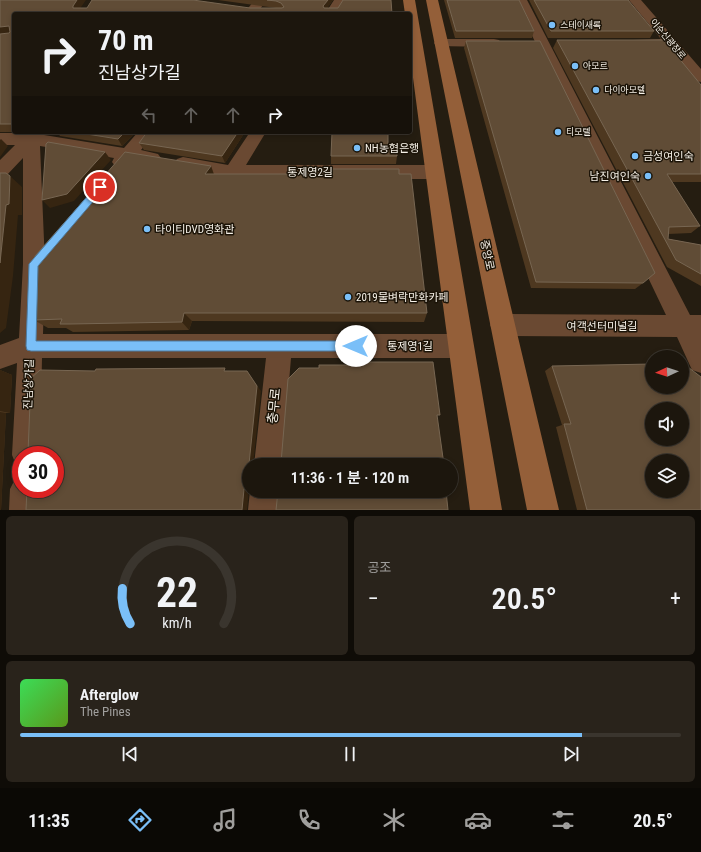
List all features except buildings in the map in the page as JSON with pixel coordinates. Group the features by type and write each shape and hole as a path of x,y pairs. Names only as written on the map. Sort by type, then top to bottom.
{"street":[{"path":"251,11 261,0"},
{"path":"332,12 340,0"},
{"path":"409,0 410,12"},
{"name":"중앙로","path":"432,0 543,510"},
{"path":"521,0 542,43 692,326 701,361"},
{"name":"이순신광장로","path":"635,0 701,78"},
{"path":"412,34 435,172 486,510"},
{"path":"441,43 503,43"},
{"path":"626,43 671,43"},
{"path":"0,171 22,150 34,134"},
{"name":"통제영2길","path":"0,139 34,134 128,154 233,172 435,172"},
{"name":"진남상가길","path":"26,446 34,264 34,134"},
{"path":"108,178 146,134"},
{"path":"233,172 257,134"},
{"path":"34,264 54,241"},
{"name":"여객선터미널길","path":"502,325 692,326"},
{"name":"통제영1길","path":"0,357 31,346 461,346"},
{"name":"충무로","path":"269,458 280,346"},
{"path":"24,510 25,498"},
{"path":"263,510 264,498"}],"place":[{"name":"스테이새록","path":"552,25"},
{"name":"아모르","path":"575,66"},
{"name":"다이아모텔","path":"596,90"},
{"name":"티모텔","path":"558,132"},
{"name":"NH농협은행","path":"357,148"},
{"name":"금성여인숙","path":"635,156"},
{"name":"남진여인숙","path":"648,176"},
{"name":"타이티DVD영화관","path":"147,229"},
{"name":"2019물벼락만화카페","path":"348,297"}],"route":[{"path":"100,187 34,264 31,346 356,346"}]}
